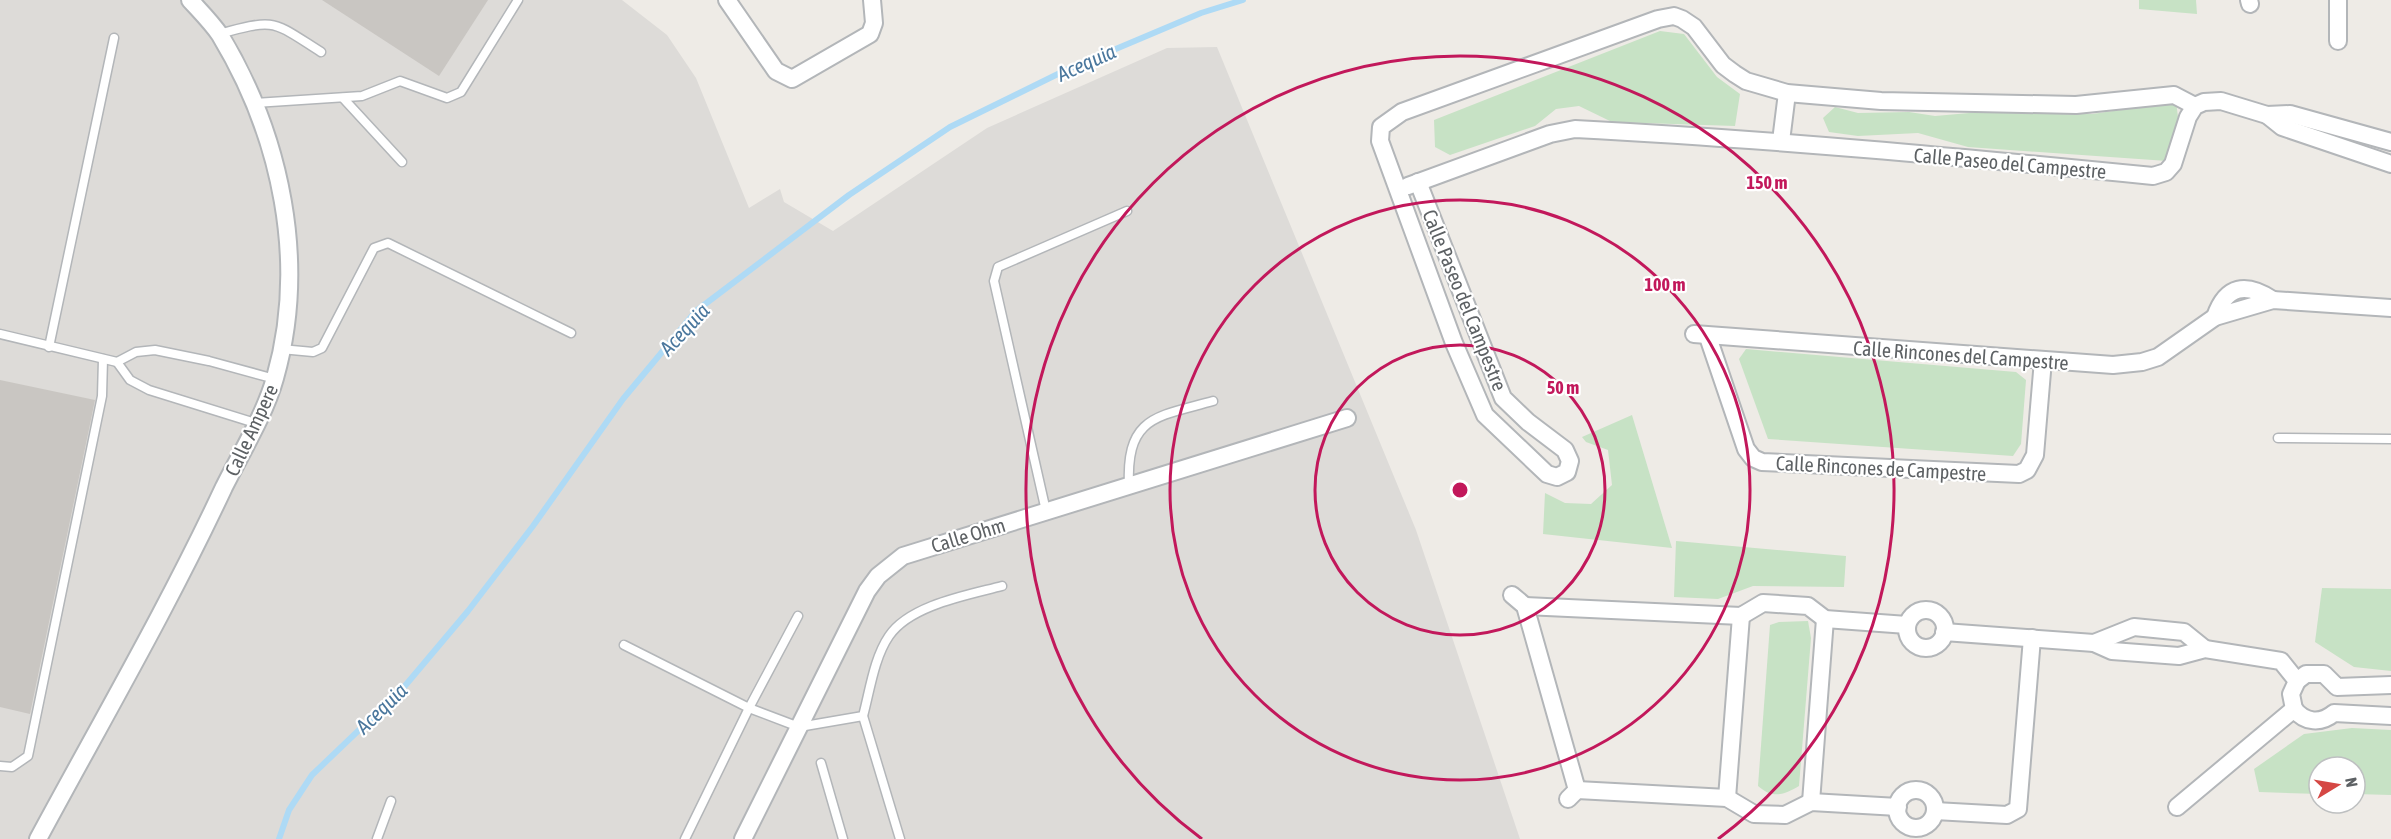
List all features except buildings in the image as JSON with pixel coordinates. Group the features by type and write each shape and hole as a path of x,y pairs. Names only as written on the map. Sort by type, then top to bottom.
{"street":[{"name":"Calle Ampere","path":"38,839 200,539 274,379 286,325 286,219 276,166 262,118 219,34 190,0"},
{"path":"727,0 776,71 792,79 870,34 874,23 872,0"},
{"path":"2338,0 2338,41"},
{"name":"Calle Paseo del Campestre","path":"1418,183 1503,398 1520,415 1565,450 1569,466 1563,475 1547,474 1485,416 1454,343 1380,141 1381,127 1402,112 1666,16 1682,19 1694,27 1724,65 1735,74 1754,84 1786,93 1881,101 2076,105 2174,95 2195,106"},
{"path":"1781,141 1786,93"},
{"name":"Calle Paseo del Campestre","path":"1399,190 1550,134 1575,129 1781,141 2153,176 2166,172 2173,164 2188,117 2195,106 2204,102 2220,101 2267,115 2282,127 2383,141"},
{"name":"Calle Paseo del Campestre","path":"2316,131 2368,157 2391,164"},
{"path":"2368,157 2383,141"},
{"name":"Calle Rincones del Campestre","path":"1701,335 2112,365 2142,362 2177,346 2216,317 2273,300 2391,308"},
{"path":"1454,343 1477,334"},
{"name":"Calle Rincones de Campestre","path":"1701,335 1746,449 1762,462 2019,474 2027,470 2035,455 2043,360"},
{"name":"Calle Ohm","path":"743,839 867,591 889,566 903,556 1347,418"},
{"path":"1512,595 1526,606 1741,616 1763,603 1808,606 1825,619 1907,625"},
{"path":"1526,606 1573,794 1727,798 1754,814 1774,815 1785,815 1811,802 1898,807"},
{"path":"1929,609 1939,615 1943,621 1944,632 1941,641 1935,646 1920,647 1908,638 1907,625 1912,615 1929,609"},
{"path":"1727,798 1741,616"},
{"path":"1811,802 1825,619"},
{"path":"2094,643 2134,627 2184,632 2205,649"},
{"path":"1944,632 2094,643 2112,651 2179,656 2205,649 2281,661 2297,681"},
{"path":"1935,811 2007,815 2019,809 2032,638"},
{"path":"2306,674 2324,674 2337,687 2338,704 2334,713 2327,718 2315,722 2299,715 2294,709 2291,694 2297,681 2306,674"},
{"path":"2337,687 2391,685"},
{"path":"2176,807 2294,709"},
{"path":"2334,713 2391,716"},
{"path":"1917,791 1931,798 1935,811 1929,823 1913,828 1901,820 1898,807 1903,796 1917,791"}],"lane":[{"path":"255,103 343,98 375,93 400,81 447,98 457,95 518,0"},
{"path":"219,34 256,24 271,23 321,52"},
{"path":"49,346 114,38"},
{"path":"343,98 402,162"},
{"path":"1046,511 994,281 996,272 998,267 1127,211"},
{"path":"281,349 313,352 322,348 374,248 388,243 571,333"},
{"path":"0,334 117,362 136,352 155,350 209,361 274,379"},
{"path":"0,766 12,767 28,756 102,396 103,359"},
{"path":"117,362 130,380 149,390 255,423"},
{"path":"1129,486 1128,460 1143,427 1150,420 1163,415 1213,401"},
{"path":"2277,438 2391,439"},
{"path":"900,839 863,716 876,665 889,636 918,614 939,603 1002,585"},
{"path":"685,839 749,708 798,616"},
{"path":"624,645 749,708 800,727 863,716"},
{"path":"822,763 843,839"},
{"path":"378,839 391,801"}],"shaded area":[{"path":"0,0 622,0 667,35 696,78 749,208 780,189 784,202 833,231 987,128 1167,48 1217,47 1416,530 1520,839 0,839"}],"green space":[{"path":"2139,0 2196,0 2197,14 2139,9"},
{"path":"1660,31 1684,34 1717,77 1740,94 1735,126 1612,122 1579,106 1556,109 1535,126 1450,155 1435,147 1434,120"},
{"path":"2176,102 2178,117 2167,161 1968,147 1918,133 1858,136 1829,132 1823,118 1835,107 1858,113 1909,112 1935,116 1992,111 2092,114"},
{"path":"1746,349 2016,372 2026,380 2021,444 2013,456 1768,439 1739,359"},
{"path":"1632,415 1672,548 1543,534 1545,493 1565,503 1591,504 1612,485 1608,450 1586,442 1582,437"},
{"path":"1676,541 1846,556 1844,587 1753,586 1718,599 1674,597"},
{"path":"2322,588 2391,589 2391,671 2354,667 2315,642"},
{"path":"1808,621 1811,638 1799,786 1788,792 1768,793 1758,786 1770,625 1779,622"},
{"path":"2352,728 2391,730 2391,795 2367,794 2367,755 2307,755 2307,794 2259,792 2254,769 2304,734"}],"waterway":[{"name":"Acequia","path":"279,839 289,810 312,775 404,687 468,611 533,526 623,399 696,311 849,195 950,127 1066,70 1201,13 1243,0"}]}
